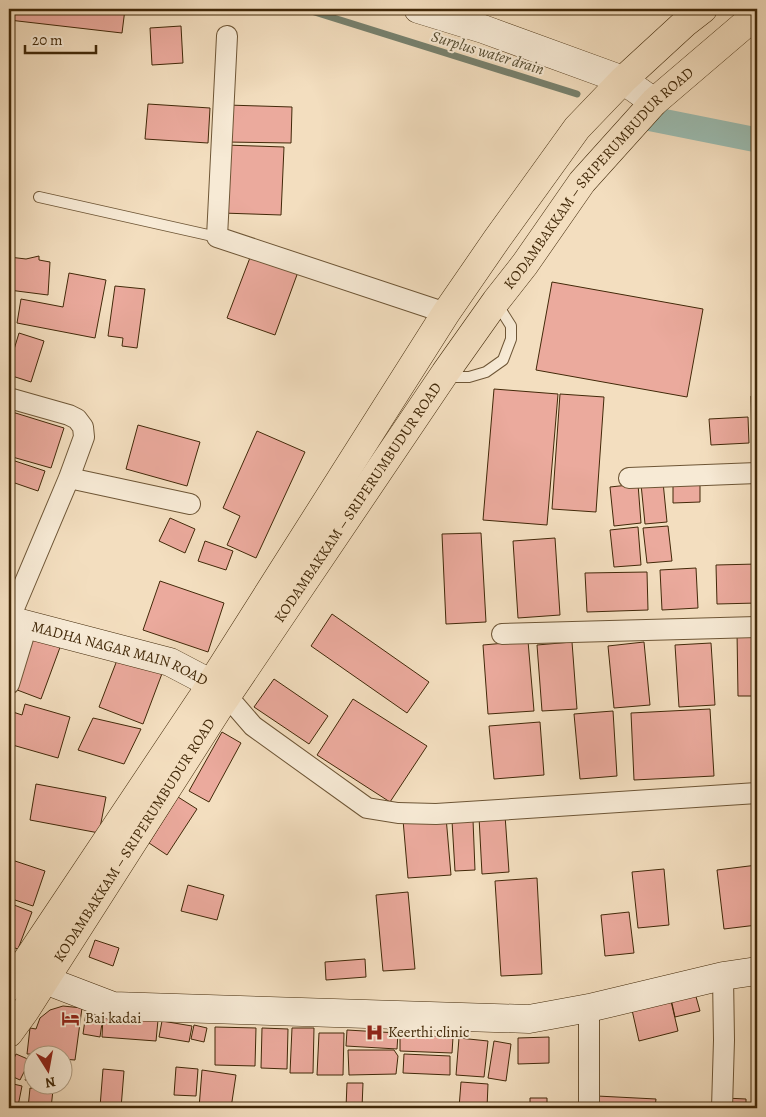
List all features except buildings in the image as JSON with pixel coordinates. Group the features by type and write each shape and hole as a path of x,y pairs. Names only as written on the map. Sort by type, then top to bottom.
{"main road":[{"name":"KODAMBAKKAM – SRIPERUMBUDUR ROAD","path":"9,1033 17,1008 35,972 219,690 446,313 577,128 692,13"},
{"name":"KODAMBAKKAM – SRIPERUMBUDUR ROAD","path":"219,690 582,182 654,102 757,14"},
{"name":"KODAMBAKKAM – SRIPERUMBUDUR ROAD","path":"9,988 35,972"}],"street":[{"path":"418,9 483,29 623,80 654,102"},
{"path":"227,36 217,237 446,313"},
{"path":"9,398 77,419 83,427 84,437 15,622 9,684"},
{"path":"629,478 757,473"},
{"path":"69,478 190,504"},
{"name":"MADHA NAGAR MAIN ROAD","path":"15,622 170,662 219,690"},
{"path":"502,634 757,627"},
{"path":"219,690 253,726 367,808 398,813 436,814 757,793"},
{"path":"35,972 113,1006 529,1018 589,1008 723,976 757,971"},
{"path":"722,1108 723,976"},
{"path":"589,1008 589,1108"}],"lane":[{"path":"39,197 217,237"},
{"path":"445,373 456,377 469,377 486,372 502,360 511,339 511,326 496,301"}],"waterway":[{"name":"Surplus water drain","path":"305,9 577,94"},
{"path":"647,118 757,140"}],"place":[{"name":"Bai kadai","path":"71,1018"},
{"name":"Keerthi clinic","path":"374,1032"}]}
